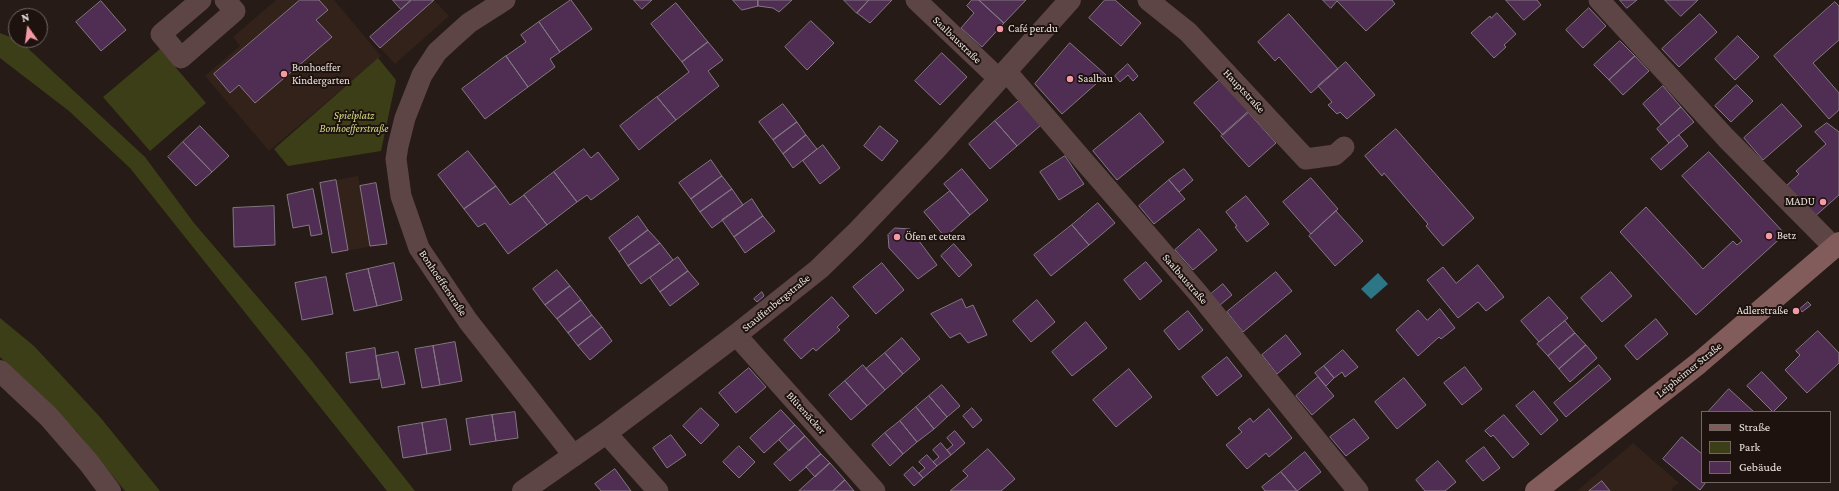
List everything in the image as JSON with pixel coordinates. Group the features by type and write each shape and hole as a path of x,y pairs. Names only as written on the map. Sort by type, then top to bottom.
{"main road":[{"name":"Leipheimer Straße","path":"1536,491 1699,363 1836,245"}],"street":[{"path":"200,0 161,34 181,58 235,11 225,0"},
{"name":"Bonhoefferstraße","path":"505,0 469,23 449,41 437,52 422,75 405,118 398,146 396,160 401,196 419,248 468,321 574,456"},
{"name":"Saalbaustraße","path":"916,0 1003,75 1197,292 1261,369 1358,491"},
{"path":"1003,75 1070,0"},
{"name":"Hauptstraße","path":"1148,0 1188,32 1306,159 1335,155 1344,147"},
{"path":"1599,0 1726,138 1836,245"},
{"name":"Stauffenbergstraße","path":"523,491 606,433 736,336 815,273 851,238 936,149 1003,75"},
{"name":"Blütenäcker","path":"736,336 875,491"},
{"path":"0,370 49,416 89,463 110,491"},
{"path":"606,433 658,491"}],"shaded area":[{"name":"Bonhoeffer Kindergarten","path":"276,0 334,0 381,56 269,151 205,76 240,46 233,37"},
{"path":"412,0 434,0 449,16 395,64 370,37"},
{"path":"358,176 360,186 376,183 387,244 332,253 320,183"},
{"path":"1633,443 1679,483 1671,489 1673,491 1577,491"}],"green space":[{"path":"0,33 8,36 8,48 28,48 145,157 194,223 308,356 415,491 387,491 130,168 69,111 0,58"},
{"path":"160,49 206,103 150,151 103,97"},
{"name":"Spielplatz Bonhoefferstraße","path":"378,58 396,80 381,151 288,166 274,149"},
{"path":"0,318 34,346 100,417 160,491 125,491 76,431 0,357"}],"water":[{"path":"1378,273 1388,284 1371,299 1361,289"}],"building":[{"path":"300,0 319,0 328,10 316,20 332,37 255,103 239,85 230,93 214,74"},
{"path":"393,0 411,0 401,9"},
{"path":"412,0 434,0 380,48 370,37"},
{"path":"571,0 592,29 560,52 539,22"},
{"path":"634,0 652,0 642,9"},
{"path":"733,0 758,0 758,6 742,10"},
{"path":"758,0 792,0 779,12 773,8 758,6"},
{"path":"844,0 869,0 857,13"},
{"path":"869,0 892,0 870,23 857,13"},
{"path":"972,0 979,0 1004,23 982,47 961,28 974,13 967,6"},
{"path":"979,0 1026,0 1004,23"},
{"path":"1105,0 1115,0 1141,23 1121,46 1089,18"},
{"path":"1323,0 1392,0 1395,4 1366,31 1337,1 1331,8"},
{"path":"1506,0 1537,0 1541,5 1524,20"},
{"path":"1620,0 1637,0 1627,8"},
{"path":"1665,0 1698,0 1681,16"},
{"path":"101,1 126,30 101,51 76,22"},
{"path":"1835,2 1839,6 1839,40 1813,63 1839,93 1839,110 1829,119 1774,56"},
{"path":"676,3 708,42 682,62 651,24"},
{"path":"1589,8 1606,26 1583,48 1566,30"},
{"path":"1497,13 1516,34 1504,45 1506,47 1494,58 1471,33 1490,16 1491,18"},
{"path":"1289,14 1338,69 1311,93 1279,57 1275,61 1258,42"},
{"path":"1700,14 1717,32 1679,67 1662,49"},
{"path":"811,21 834,43 807,70 785,47"},
{"path":"539,22 560,52 550,59 555,67 528,87 506,56 526,42 521,35"},
{"path":"1738,36 1759,57 1735,80 1715,59"},
{"path":"1620,41 1635,56 1609,80 1594,65"},
{"path":"708,42 723,60 708,71 719,86 676,120 657,97 689,72 682,62"},
{"name":"Saalbau","path":"1070,43 1106,75 1062,114 1035,84"},
{"path":"942,53 967,77 940,105 915,81"},
{"path":"506,56 528,87 485,119 462,89"},
{"path":"1635,56 1649,71 1623,95 1609,80"},
{"path":"1346,62 1375,95 1347,119 1340,112 1337,114 1328,105 1332,102 1318,86"},
{"path":"1128,64 1138,76 1133,81 1128,75 1120,82 1115,76"},
{"path":"1221,79 1250,111 1223,135 1194,103"},
{"path":"1737,85 1753,101 1731,122 1715,106"},
{"path":"1663,86 1681,107 1661,125 1643,104"},
{"path":"657,97 676,120 639,150 620,126"},
{"path":"1020,100 1041,125 1017,146 995,121"},
{"path":"783,104 797,122 773,140 759,122"},
{"path":"1782,104 1802,126 1763,160 1744,138"},
{"path":"1681,107 1694,122 1669,143 1657,129"},
{"path":"1248,112 1276,143 1249,167 1221,136"},
{"path":"1140,113 1164,142 1117,180 1093,151"},
{"path":"995,121 1017,146 990,169 969,144"},
{"path":"797,122 806,135 783,154 773,140"},
{"path":"1827,123 1839,132 1839,195 1813,218 1785,187 1799,174 1796,171 1826,144 1815,132"},
{"path":"200,126 229,156 212,172 183,142"},
{"path":"880,126 898,141 882,161 864,146"},
{"path":"1396,129 1474,218 1443,246 1426,226 1428,224 1384,173 1382,176 1365,156"},
{"path":"806,135 817,149 793,168 783,154"},
{"path":"1679,135 1688,146 1661,170 1651,159"},
{"path":"183,142 212,172 196,186 168,157"},
{"path":"823,145 840,168 820,184 803,161"},
{"path":"584,149 591,158 598,152 619,179 591,200 587,195 577,202 554,172"},
{"path":"468,151 496,186 464,209 438,175"},
{"path":"1709,152 1785,234 1696,315 1620,232 1646,207 1703,269 1733,241 1737,245 1742,241 1682,176"},
{"path":"1065,156 1084,184 1059,200 1040,172"},
{"path":"711,160 722,176 691,199 679,183"},
{"path":"962,169 988,200 970,215 944,184"},
{"path":"1184,169 1193,180 1179,192 1169,180"},
{"path":"554,172 577,202 547,225 524,195"},
{"path":"722,176 732,189 700,212 691,199"},
{"path":"1311,178 1338,209 1311,234 1283,202"},
{"path":"336,180 348,250 332,253 320,183"},
{"path":"1169,180 1185,199 1154,224 1139,206"},
{"path":"376,183 387,244 370,246 360,186"},
{"path":"496,186 510,205 524,195 547,225 508,254 485,223 478,227 464,209"},
{"path":"313,189 322,234 311,236 309,225 293,228 287,195"},
{"path":"732,189 743,205 712,228 700,212"},
{"path":"950,191 970,215 945,237 924,212"},
{"path":"1246,196 1269,224 1247,242 1235,227 1237,226 1226,212"},
{"path":"752,199 763,216 734,237 722,220"},
{"path":"1098,203 1115,223 1089,245 1072,225"},
{"path":"274,206 275,245 234,247 233,208"},
{"path":"1336,211 1363,241 1335,266 1309,236"},
{"path":"638,216 648,230 619,252 609,238"},
{"path":"763,216 775,231 745,253 734,237"},
{"path":"1072,225 1089,245 1051,276 1034,255"},
{"path":"895,228 910,229 937,265 918,279 889,248 888,235"},
{"path":"1199,229 1217,250 1193,270 1175,250"},
{"path":"648,230 660,243 628,266 619,252"},
{"path":"660,243 673,260 641,284 628,266"},
{"path":"954,244 972,265 959,277 941,256"},
{"path":"678,257 688,271 660,292 650,278"},
{"path":"1146,262 1162,281 1140,300 1124,280"},
{"path":"394,263 402,300 377,306 368,269"},
{"path":"882,263 904,290 876,314 853,287"},
{"path":"1478,265 1504,297 1486,311 1478,302 1458,318 1427,280 1443,267 1456,283"},
{"path":"368,269 377,306 354,311 346,274"},
{"path":"557,270 570,286 545,305 533,289"},
{"path":"688,271 699,284 670,306 660,292"},
{"path":"1276,272 1292,291 1243,332 1227,312"},
{"path":"1611,272 1632,296 1602,322 1581,298"},
{"path":"326,277 333,314 302,320 295,283"},
{"path":"1223,284 1232,295 1220,305 1211,294"},
{"path":"570,286 581,300 557,319 545,305"},
{"path":"762,292 764,296 757,302 754,299"},
{"path":"832,297 849,316 837,327 840,330 816,351 813,348 801,359 784,340"},
{"path":"1549,297 1568,318 1539,342 1521,321"},
{"path":"962,299 966,308 973,305 987,335 968,343 960,333 950,338 931,314"},
{"path":"581,300 592,315 568,333 557,319"},
{"path":"1037,300 1055,322 1031,342 1013,321"},
{"path":"1808,302 1811,305 1802,312 1800,309"},
{"path":"1440,309 1455,328 1441,339 1439,337 1418,356 1396,330 1418,310 1427,320"},
{"path":"1188,311 1203,330 1179,350 1164,331"},
{"path":"592,315 602,327 578,346 568,333"},
{"path":"1656,319 1668,334 1637,360 1625,346"},
{"path":"1565,321 1575,333 1548,356 1537,344"},
{"path":"1086,322 1107,348 1072,376 1052,352"},
{"path":"602,327 612,341 590,360 578,346"},
{"path":"1818,331 1839,353 1839,363 1807,393 1785,370 1800,355 1796,351"},
{"path":"1575,333 1586,345 1559,369 1548,356"},
{"path":"1286,335 1301,354 1277,374 1262,355"},
{"path":"902,338 920,359 903,374 885,353"},
{"path":"455,342 462,381 440,385 433,346"},
{"path":"1586,345 1597,358 1570,382 1559,369"},
{"path":"433,346 440,385 422,388 415,349"},
{"path":"375,348 379,379 350,383 346,353"},
{"path":"1343,350 1358,367 1345,377 1342,372 1334,378 1324,366"},
{"path":"398,352 405,384 382,388 376,356"},
{"path":"885,353 903,374 885,390 866,369"},
{"path":"1227,357 1242,376 1217,396 1202,377"},
{"path":"863,365 885,390 867,406 845,381"},
{"path":"1599,365 1611,379 1566,417 1554,403"},
{"path":"1324,366 1334,378 1326,386 1315,373"},
{"path":"1465,367 1482,389 1462,405 1444,383"},
{"path":"749,368 766,387 736,413 719,393"},
{"path":"1129,369 1152,397 1116,427 1093,400"},
{"path":"1762,372 1787,398 1774,411 1772,411 1747,386"},
{"path":"1318,377 1334,396 1312,415 1296,396"},
{"path":"1404,378 1426,405 1397,429 1375,402"},
{"path":"845,381 867,406 851,420 829,395"},
{"path":"942,385 960,406 947,417 929,396"},
{"path":"1729,389 1753,411 1709,411"},
{"path":"1534,391 1558,420 1541,435 1516,406"},
{"path":"929,396 947,417 934,429 916,407"},
{"path":"916,407 934,429 917,442 900,421"},
{"path":"701,408 719,425 701,444 683,426"},
{"path":"972,408 982,420 973,428 963,416"},
{"path":"1269,409 1292,438 1269,457 1266,453 1247,469 1226,445 1242,432 1238,428 1250,418 1253,422"},
{"path":"781,410 795,425 764,453 750,438"},
{"path":"515,412 518,438 496,441 492,415"},
{"path":"492,415 496,441 470,445 466,419"},
{"path":"1504,415 1529,444 1513,458 1493,435 1491,437 1485,431"},
{"path":"446,419 451,450 427,454 422,423"},
{"path":"1354,419 1369,438 1346,456 1330,437"},
{"path":"900,421 917,442 903,454 885,433"},
{"path":"422,423 427,454 403,458 398,427"},
{"path":"795,425 805,436 789,451 779,440"},
{"path":"955,431 965,443 951,455 947,450 953,445 947,438"},
{"path":"885,433 903,454 890,466 872,445"},
{"path":"671,435 686,455 667,468 653,448"},
{"path":"805,436 821,454 790,481 774,464"},
{"path":"1682,437 1701,453 1701,483 1705,483 1700,490 1663,459"},
{"path":"941,443 951,455 937,466 933,462 939,457 933,450"},
{"path":"739,446 755,462 739,478 723,462"},
{"path":"1484,447 1500,468 1483,481 1466,461"},
{"path":"988,449 1015,479 1001,491 950,491 968,476 963,471"},
{"path":"1305,452 1321,472 1297,491 1281,472"},
{"path":"821,454 830,463 815,477 806,467"},
{"path":"927,455 937,466 923,478 919,473 925,468 919,462"},
{"path":"1438,461 1456,482 1445,491 1425,491 1416,480"},
{"path":"830,463 845,480 833,491 799,491"},
{"path":"913,467 923,478 914,486 904,475"},
{"path":"615,469 631,491 601,491 595,484"},
{"path":"1281,472 1297,491 1265,491 1262,487"},
{"path":"845,480 854,491 833,491"},
{"path":"1602,481 1610,491 1589,491"}],"place":[{"name":"Café per.du","path":"1000,29"},
{"name":"Bonhoeffer Kindergarten","path":"284,74"},
{"name":"Saalbau","path":"1070,79"},
{"name":"MADU","path":"1823,202"},
{"name":"Betz","path":"1769,236"},
{"name":"Öfen et cetera","path":"897,237"},
{"name":"Adlerstraße","path":"1796,311"}]}
